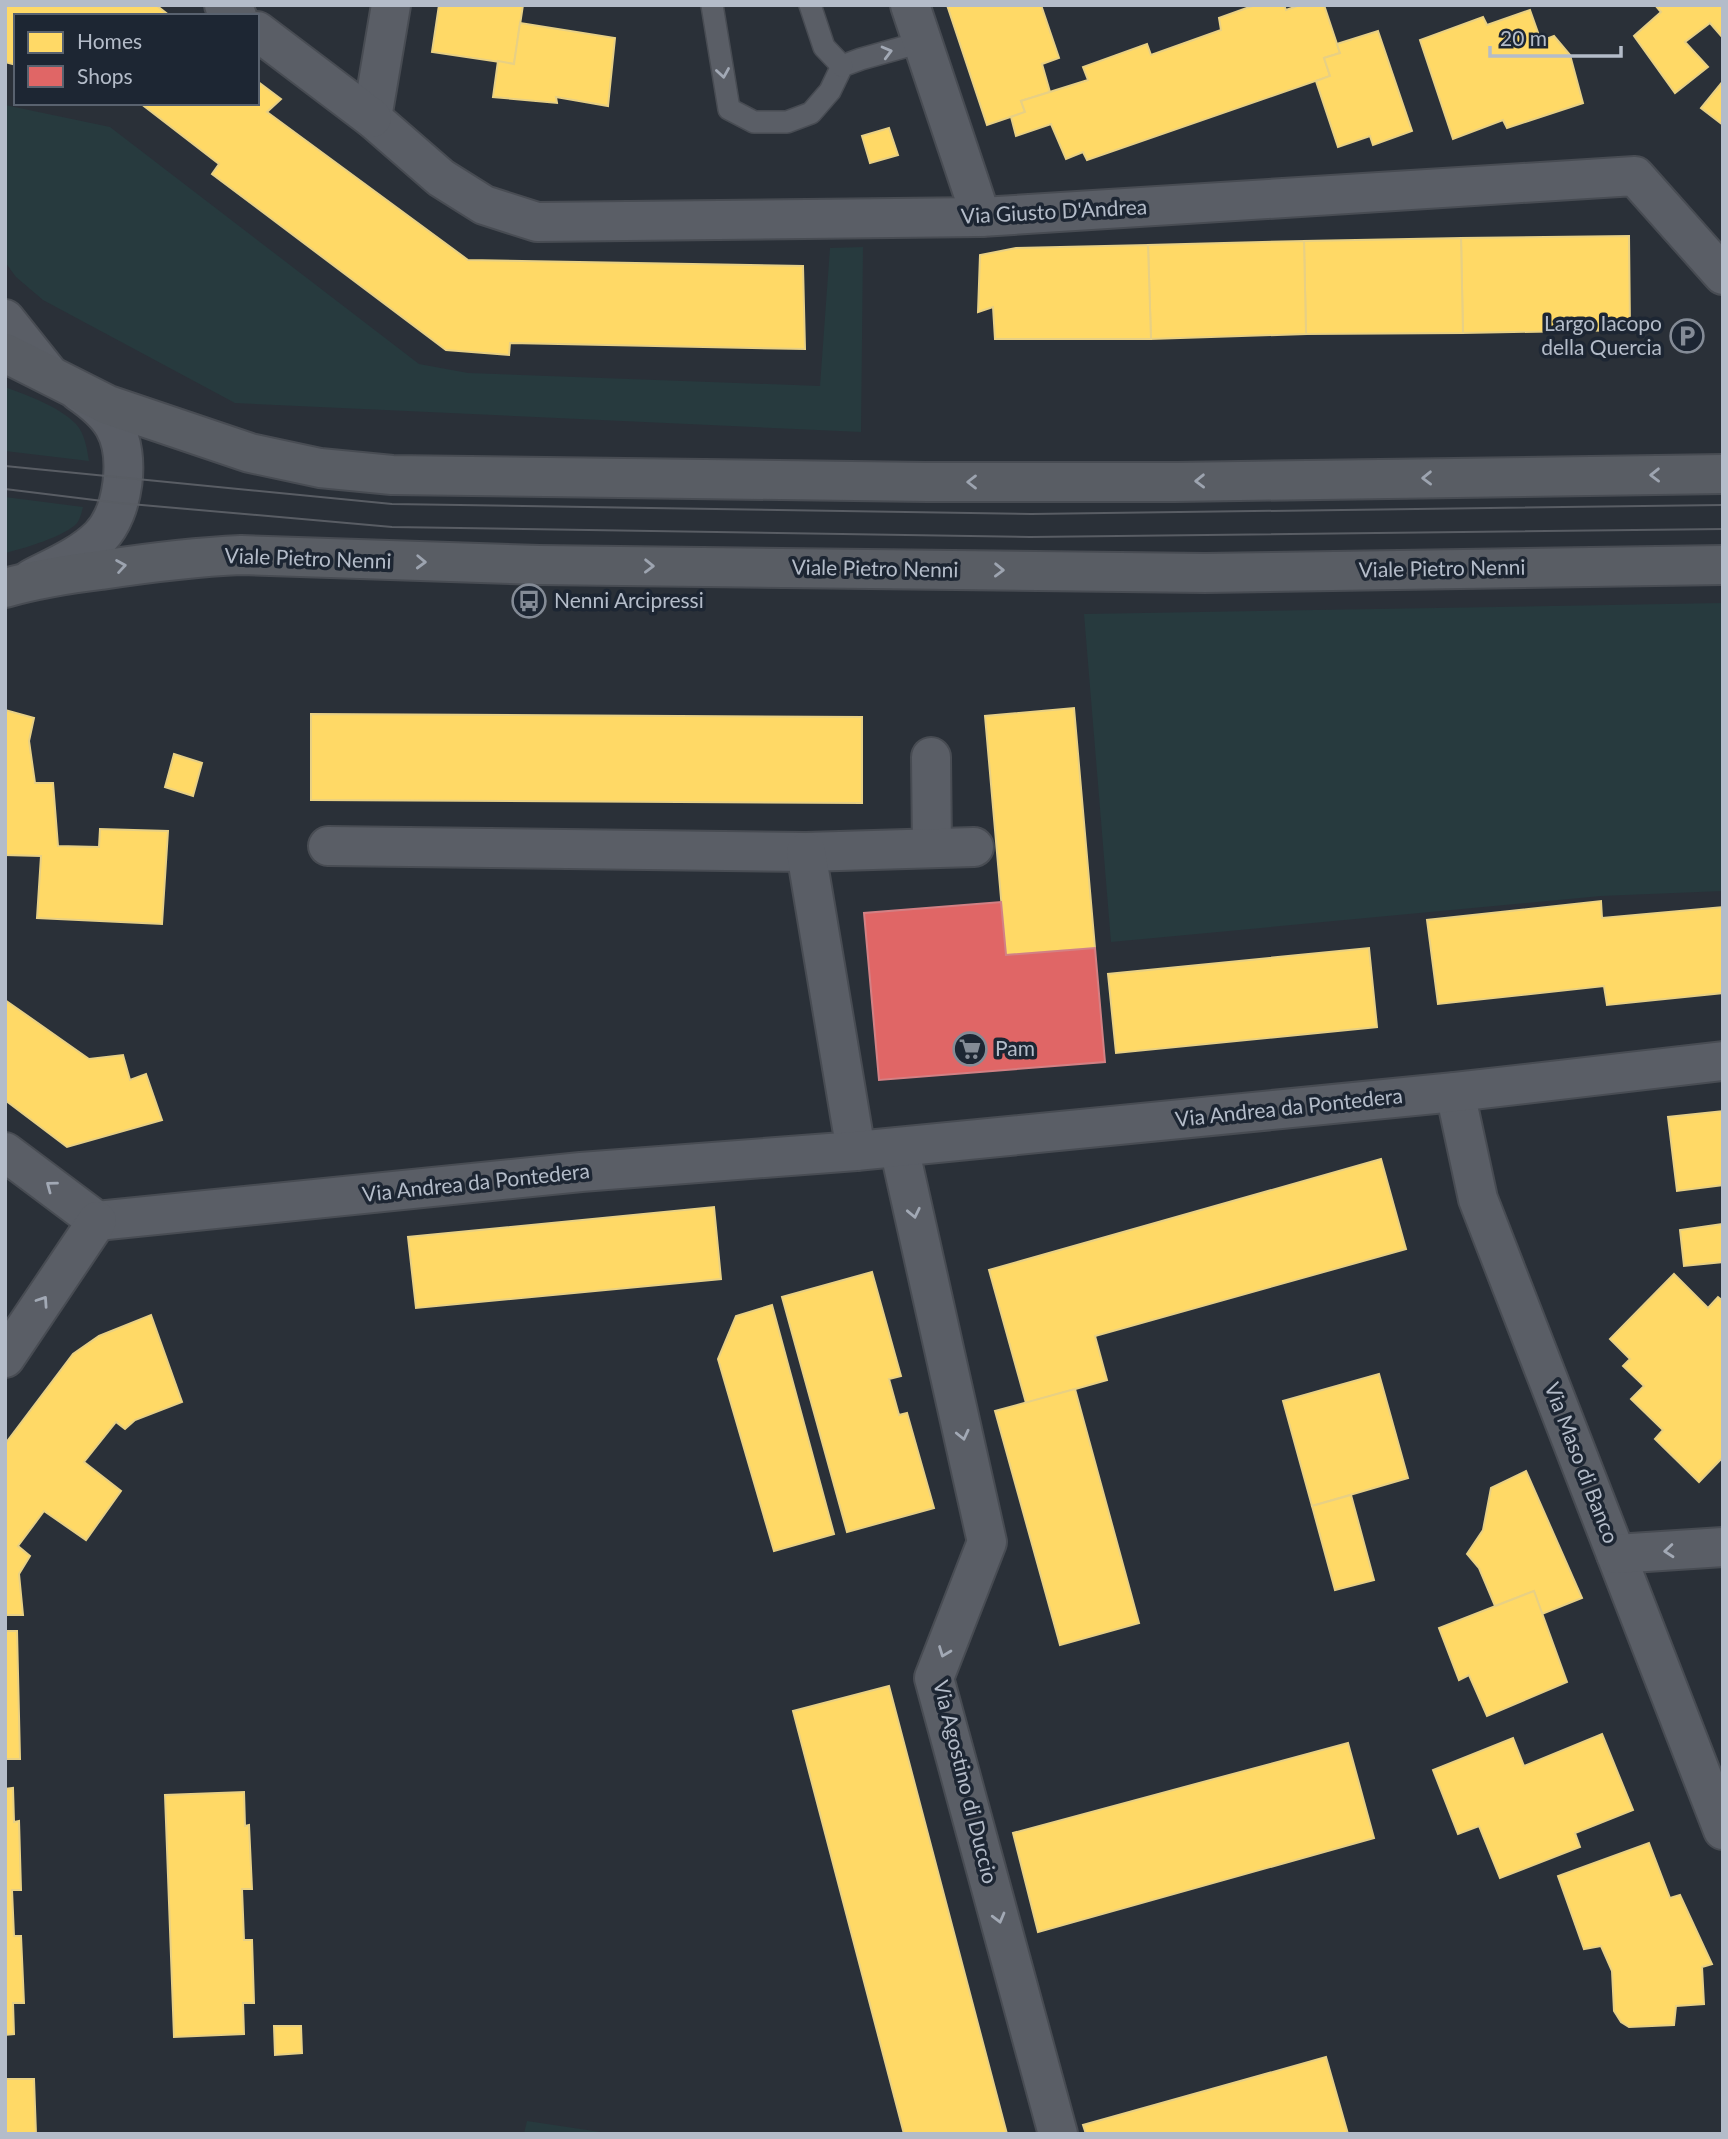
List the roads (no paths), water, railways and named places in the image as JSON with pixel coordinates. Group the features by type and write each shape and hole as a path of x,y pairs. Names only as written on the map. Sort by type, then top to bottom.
{"main road":[{"name":"Viale Pietro Nenni","path":"5,353 125,412 250,453 320,468 391,475 926,482 1176,482 1723,474"},
{"name":"Viale Pietro Nenni","path":"17,584 176,559 241,555 539,565 1205,573 1723,565"}],"street":[{"path":"372,118 391,5"},
{"path":"910,5 981,217"},
{"name":"Via Giusto D'Andrea","path":"259,33 372,118 442,178 484,205 537,222 981,217 1635,176 1723,275"},
{"path":"5,319 62,382"},
{"name":"Viale Pietro Nenni","path":"17,584 65,561 91,544 106,529 118,503 123,478 119,438 109,419 92,402 62,382"},
{"path":"931,757 932,848"},
{"path":"328,846 806,852 974,847"},
{"path":"806,852 856,1151"},
{"name":"Via Andrea da Pontedera","path":"97,1221 581,1172 899,1147 1455,1092 1723,1061"},
{"name":"Via Maso di Banco","path":"1455,1092 1478,1199 1723,1830"},
{"name":"Via Agostino di Duccio","path":"899,1147 987,1542 934,1678 1058,2134"},
{"path":"5,1152 97,1221 5,1358"},
{"path":"1616,1555 1723,1547"}],"lane":[{"path":"712,5 729,109 754,122 787,122 811,113 830,91 842,66 922,42"},
{"path":"810,5 824,47 842,66"}],"tram line":[{"path":"5,466 392,504 1031,514 1723,505"},
{"path":"5,489 119,503 392,527 1030,537 1723,529"}],"place":[{"name":"Largo Iacopo della Quercia","path":"1687,336"},
{"name":"Nenni Arcipressi","path":"529,601"},
{"name":"Pam","path":"970,1049"}]}
